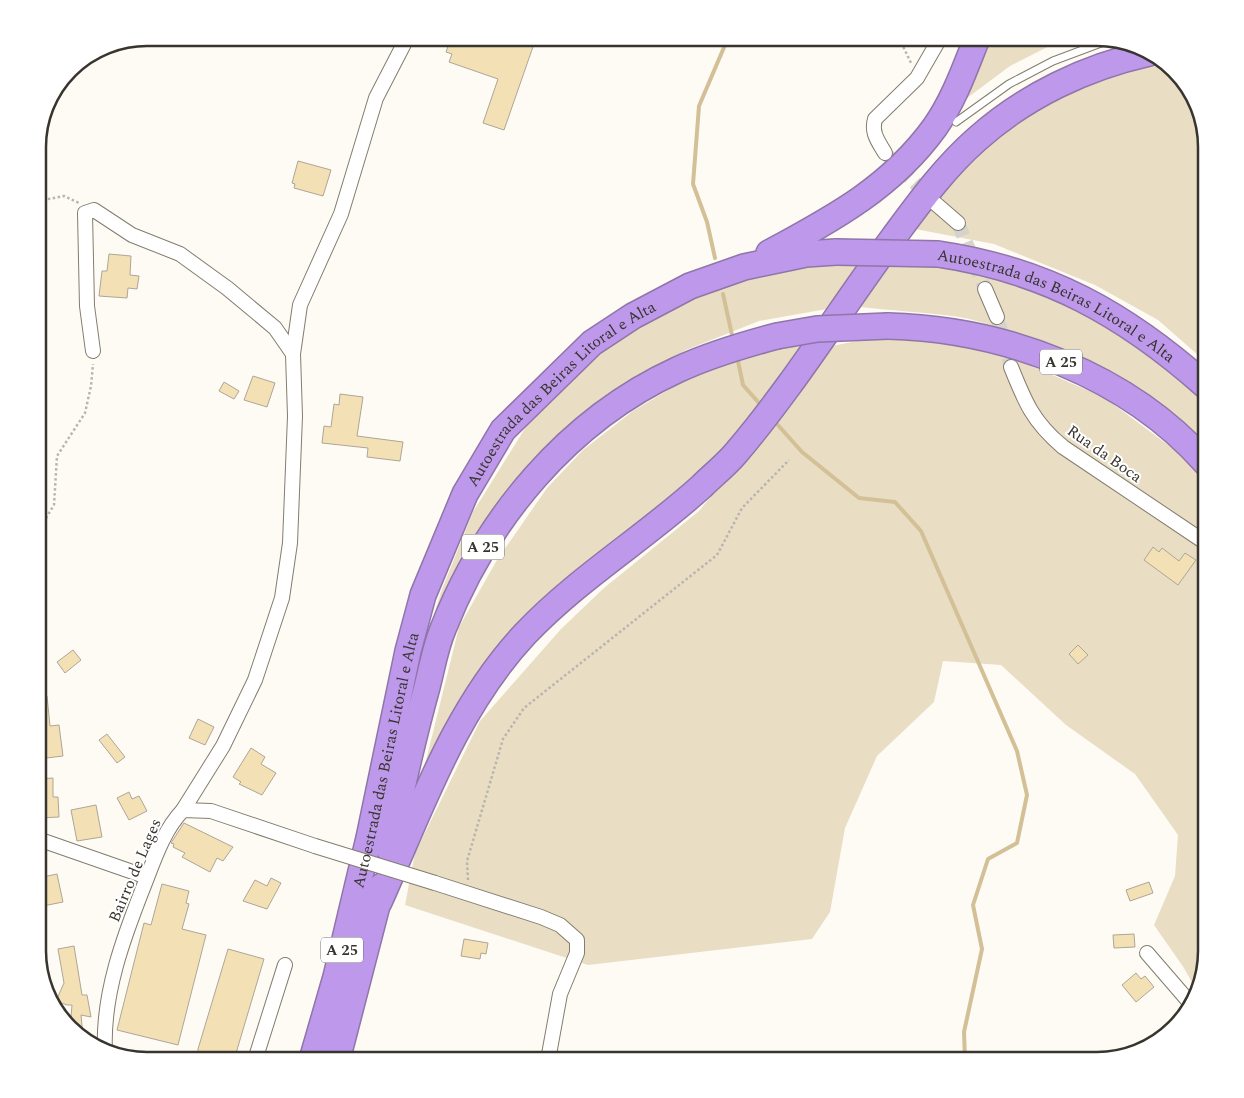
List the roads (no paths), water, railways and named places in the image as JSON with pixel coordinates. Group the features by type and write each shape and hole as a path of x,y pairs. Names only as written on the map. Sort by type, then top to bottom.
{"highway":[{"path":"744,267 818,227 871,194 904,163 935,127 958,86 974,46"},
{"path":"379,902 444,752 482,687 525,634 576,586 676,510 734,456 780,399 855,289 940,176 978,138 1025,104 1075,76 1124,58 1138,55"},
{"name":"Autoestrada das Beiras Litoral e Alta","path":"314,1052 336,977 408,651 423,595 465,494 503,430 592,343 633,316 690,286 744,267 806,254 836,252 938,254 981,260 1031,275 1083,299 1125,323 1171,355 1198,379"},
{"name":"Autoestrada das Beiras Litoral e Alta","path":"339,1052 379,902 413,737 440,639 476,557 523,492 555,455 594,421 634,393 677,370 726,350 777,336 817,329 888,326 964,333 1011,344 1056,360 1105,383 1154,416 1198,456"}],"street":[{"path":"184,810 223,746 255,680 282,598 290,544 295,416 293,354 300,305 341,214 376,98 403,46"},
{"path":"885,153 872,128 874,118 918,78 936,46"},
{"path":"936,204 958,223"},
{"path":"93,351 86,306 85,213 94,210 132,235 180,254 228,288 275,328 293,354"},
{"path":"985,289 997,317"},
{"name":"Rua da Boca","path":"1011,367 1032,416 1044,432 1063,447 1198,537"},
{"name":"Bairro de Lages","path":"105,1042 104,1031 118,956 147,877 171,823 184,810 210,811 560,925 577,940 577,953 560,994 549,1052"},
{"path":"46,842 147,877"},
{"path":"1147,953 1186,998"},
{"path":"258,1052 286,965"}],"lane":[{"path":"956,122 1009,84 1053,61 1093,46"}],"waterway":[{"path":"715,258 707,222 693,184 699,106 725,46"},
{"path":"723,294 732,335"},
{"path":"738,361 743,385 759,403"},
{"path":"777,424 802,452 859,498 895,502 921,531 1017,751 1027,795 1017,843 988,859 973,905 982,949 964,1032 965,1052"}],"tunnel":[{"path":"885,153 930,198"},
{"path":"958,223 985,289"},
{"path":"997,317 1011,367"}]}
